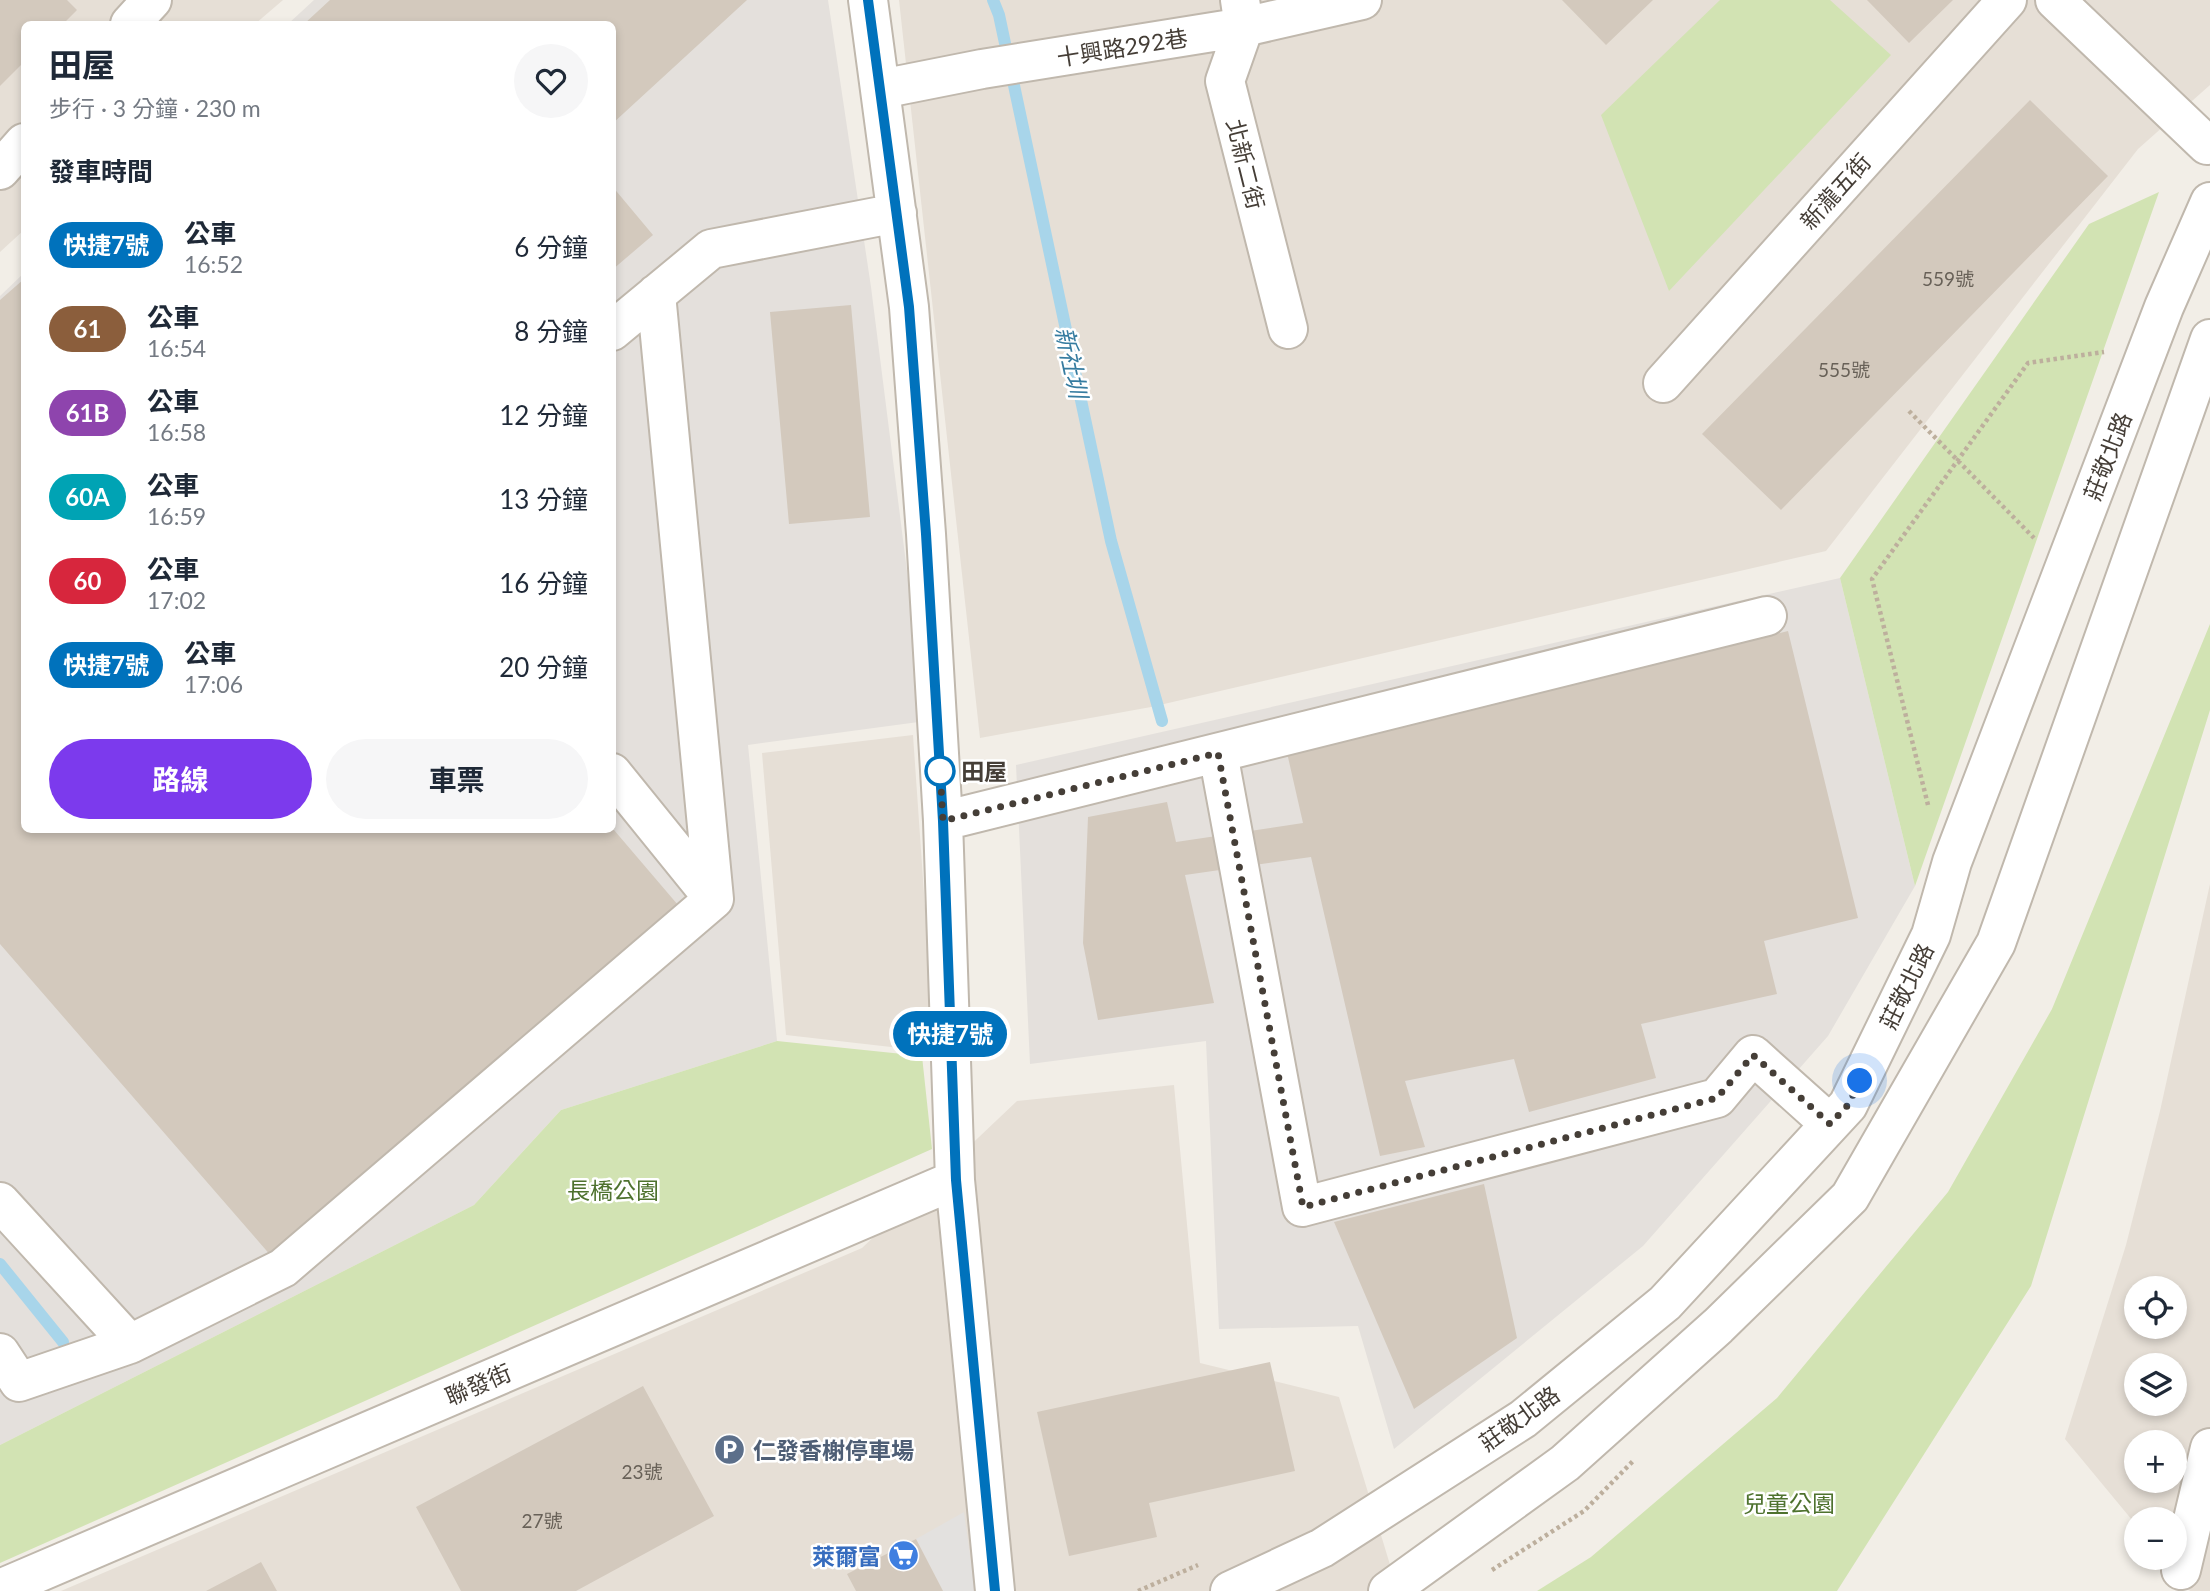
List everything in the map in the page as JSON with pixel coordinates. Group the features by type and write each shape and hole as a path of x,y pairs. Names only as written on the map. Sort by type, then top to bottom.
{"street":[{"path":"133,21 152,0"},
{"path":"868,0 909,307 943,821 956,1180 995,1591"},
{"name":"十興路292巷","path":"881,89 1031,62 1242,13 1362,0"},
{"name":"新瀧五街","path":"1663,383 2007,0"},
{"path":"2055,0 2207,145"},
{"name":"北新二街","path":"1242,13 1225,81 1288,329"},
{"path":"0,170 21,146"},
{"name":"莊敬北路","path":"1230,1591 1322,1548 1522,1419 1665,1303 1848,1105 1931,935 1957,849 2164,307 2210,202"},
{"path":"616,328 711,249 897,213"},
{"path":"656,294 714,899"},
{"path":"1388,1591 1565,1463 1718,1326 1850,1197 1996,943 2210,339"},
{"path":"943,821 1767,616"},
{"path":"1218,753 1303,1207 1717,1098 1753,1055 1830,1124"},
{"path":"616,778 714,899"},
{"path":"0,1353 19,1382 130,1344 284,1268 714,899"},
{"name":"聯發街","path":"0,1589 956,1180"},
{"path":"5,1216 130,1344"},
{"path":"2187,1545 2210,1448"}],"path":[{"path":"1929,809 1872,579 2028,363 2117,350"},
{"path":"1909,411 2041,545"},
{"path":"1138,1591 1199,1564"}],"shaded area":[{"path":"0,0 283,0 258,21 21,21 21,233 0,252"},
{"path":"314,0 828,0 871,287 926,721 748,745 777,1041 561,1110 474,1205 0,1445 0,296 21,276 21,833 616,833 616,21 291,21"},
{"path":"899,0 2210,0 2210,85 2138,149 1826,551 1151,707 980,738"},
{"path":"1840,578 1915,886 1828,1036 1643,1246 1394,1449 1358,1326 1219,1329 1206,1041 1030,1064 1016,765"},
{"path":"913,735 935,1052 786,1035 762,753"},
{"path":"2210,884 2210,1591 2190,1591 2172,1570 2187,1570 2187,1507 2124,1507 2124,1510 2065,1439 2126,1245 2160,1111"},
{"path":"1174,1085 1200,1363 1339,1397 1398,1591 61,1591 862,1248 1017,1101"},
{"path":"964,1512 975,1591 943,1591 916,1539"}],"green space":[{"path":"1720,0 1830,0 1891,55 1669,291 1601,115"},
{"path":"2159,192 1915,886 1840,578 2089,224"},
{"name":"兒童公園","path":"2210,624 2210,710 2031,1286 1837,1591 1537,1591 1591,1557 1777,1398 1948,1192 2052,1009"},
{"name":"長橋公園","path":"777,1041 922,1056 932,1149 0,1563 0,1445 474,1205 561,1110"}],"building":[{"path":"0,0 67,0 77,10 66,21 21,21 21,65 0,86"},
{"path":"330,0 747,0 616,120 616,21 307,21"},
{"path":"1562,0 1653,0 1606,45"},
{"path":"1867,0 1953,0 1909,43"},
{"path":"2030,100 2108,176 1781,510 1702,434"},
{"path":"616,191 653,235 616,267"},
{"path":"21,282 21,833 616,832 678,905 272,1257 0,944 0,300"},
{"path":"851,305 870,517 789,524 770,312"},
{"path":"1788,631 1858,918 1764,941 1777,994 1641,1024 1656,1078 1529,1112 1514,1059 1405,1081 1425,1147 1380,1156 1311,857 1185,875 1214,1003 1098,1020 1083,943 1088,817 1167,802 1176,842 1303,823 1285,744 1495,702"},
{"path":"1484,1184 1517,1338 1414,1409 1334,1222"},
{"path":"1270,1362 1295,1471 1149,1503 1157,1537 1069,1556 1037,1412"},
{"path":"643,1386 714,1516 576,1591 461,1591 416,1507"},
{"name":"萊爾富","path":"916,1539 943,1591 856,1591 847,1574"},
{"path":"261,1562 277,1591 206,1591"}],"waterway":[{"name":"新社圳","path":"993,0 999,15 1111,541 1162,721"},
{"path":"0,1264 63,1342"}],"bus line":[{"name":"快捷7號","path":"868,0 909,307 943,821 956,1180 995,1591"}],"place":[{"name":"田屋","path":"940,771"},
{"name":"仁發香榭停車場","path":"730,1450"},
{"name":"萊爾富","path":"904,1556"}],"route":[{"path":"940,771 943,821 1218,753 1303,1207 1717,1098 1753,1055 1830,1124 1848,1105 1860,1081"}]}
